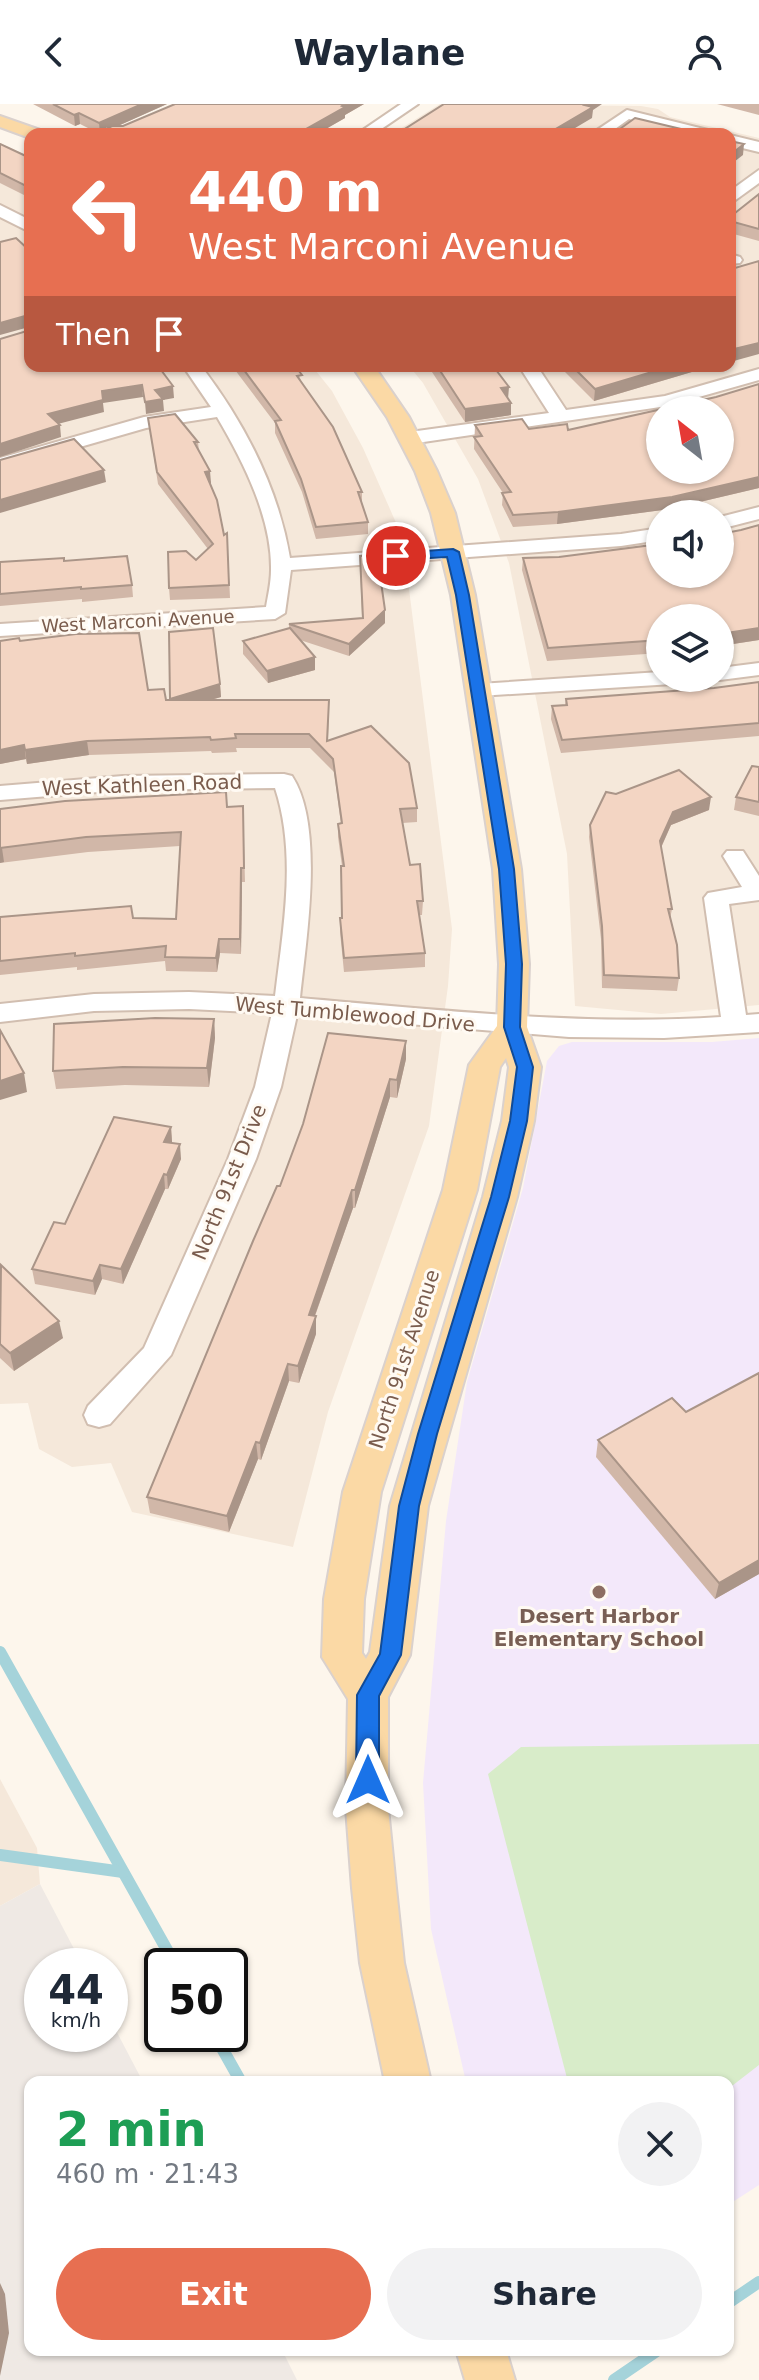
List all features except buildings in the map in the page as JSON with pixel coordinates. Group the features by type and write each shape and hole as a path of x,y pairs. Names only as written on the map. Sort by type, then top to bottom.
{"main road":[{"path":"0,121 24,130"},
{"path":"367,372 410,438 443,513 453,552 479,690 512,904 512,1027 525,1067 518,1121 497,1211 409,1506 390,1655 368,1695 367,1808 374,1888 382,1963 407,2076"},
{"name":"North 91st Avenue","path":"368,1695 342,1657 344,1599 362,1492 460,1190 485,1065 512,1027"},
{"path":"393,1390 439,1398"},
{"path":"483,2356 490,2380"}],"street":[{"path":"373,128 411,104"},
{"path":"607,128 627,114 683,128"},
{"path":"736,141 759,147"},
{"path":"736,194 759,175"},
{"path":"0,210 24,229"},
{"path":"196,372 224,410 261,485 282,565 646,536"},
{"path":"532,372 561,417"},
{"path":"410,438 667,401 759,374"},
{"path":"0,464 144,423 224,410"},
{"path":"734,519 759,513"},
{"name":"West Marconi Avenue","path":"0,630 275,613 282,565"},
{"path":"734,672 759,669"},
{"path":"479,690 646,680"},
{"name":"West Kathleen Road","path":"0,793 123,783 284,781"},
{"name":"North 91st Drive","path":"99,1415 156,1355 162,1344 242,1159 268,1087 286,1007 299,898 295,814 284,781"},
{"path":"735,856 758,892 716,898 747,1024"},
{"name":"West Tumblewood Drive","path":"0,1013 113,1000 286,1007 512,1027 747,1024"}],"shaded area":[{"path":"440,104 641,106 658,109 670,117 717,128 402,128"},
{"path":"736,133 759,138 759,1005 661,1014 575,1006 567,854 509,563 478,479 414,372 736,372"},
{"path":"0,143 24,154 24,372 317,372 332,391 363,448 397,525 408,581 452,929 448,986 429,1126 328,1412 293,1547 132,1512 111,1463 72,1467 39,1449 28,1403 0,1404"},
{"name":"Desert Harbor Elementary School","path":"759,1038 759,2185 734,2201 734,2076 465,2076 431,1929 423,1783 446,1521 467,1382 523,1188 547,1061 559,1046 572,1042 712,1042"},
{"path":"0,1779 37,1848 40,1884 0,1906"},
{"path":"40,1884 74,1948 24,1948 24,2052 127,2052 140,2076 24,2076 24,2356 285,2356 297,2380 0,2380 0,1906"}],"green space":[{"path":"759,1744 759,2065 734,2084 734,2076 566,2076 488,1774 521,1747"}],"waterway":[{"path":"0,1652 166,1948"},
{"path":"0,1855 123,1872"},
{"path":"224,2052 238,2076"},
{"path":"734,2299 759,2282"},
{"path":"614,2380 649,2356"}],"place":[{"name":"Desert Harbor Elementary School","path":"599,1592"}],"route":[{"path":"368,1780 368,1695 390,1655 409,1506 500,1197 518,1121 525,1067 512,1027 512,904 463,595 453,552 396,556"}]}
